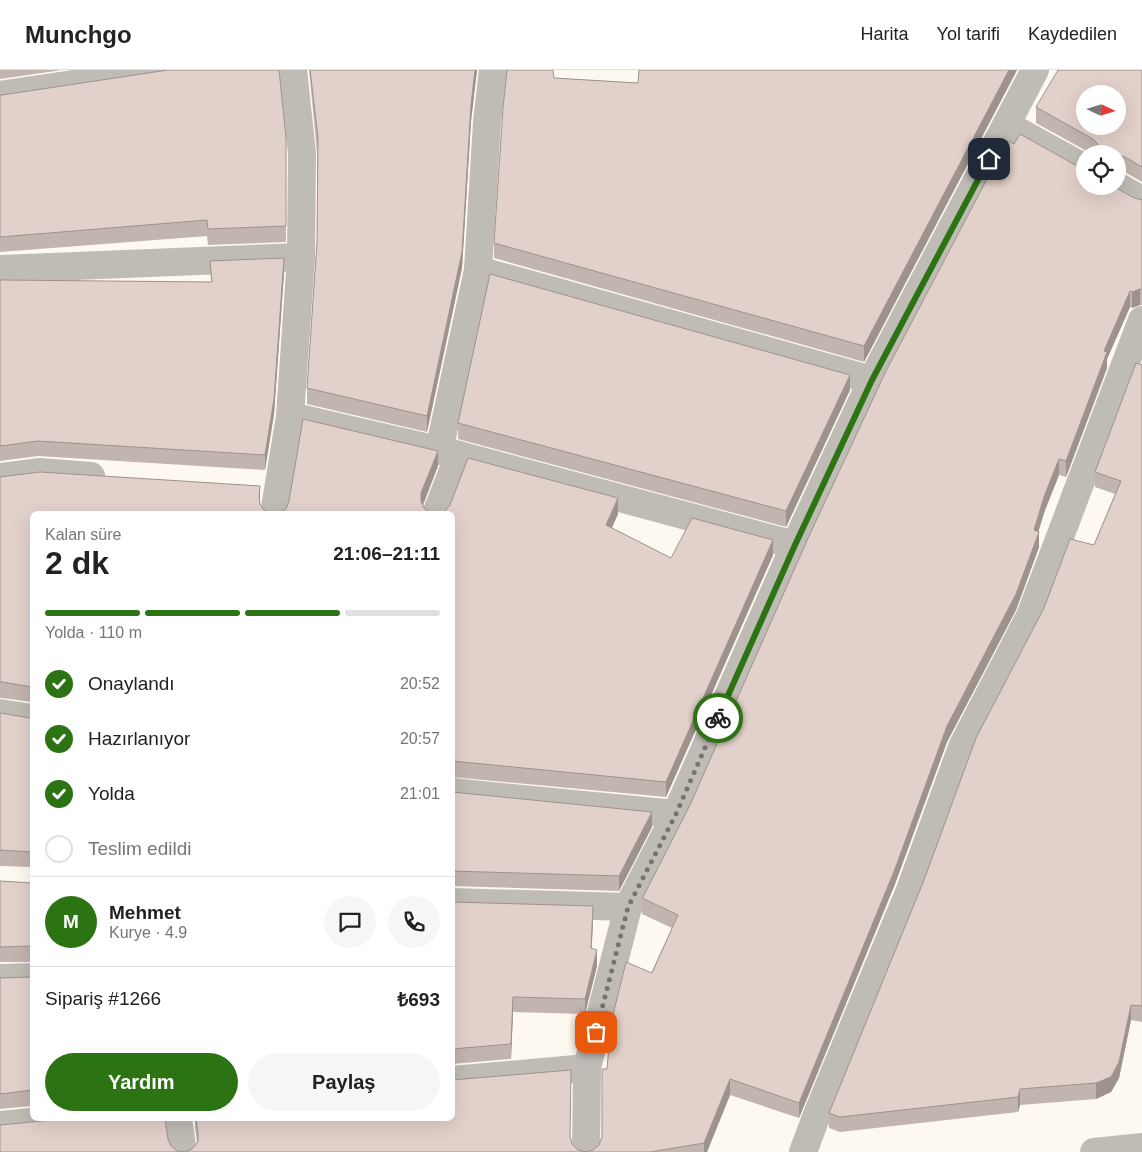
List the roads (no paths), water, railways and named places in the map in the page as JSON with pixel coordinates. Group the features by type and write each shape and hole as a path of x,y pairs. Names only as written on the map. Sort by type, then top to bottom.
{"street":[{"path":"0,95 166,70"},
{"path":"275,511 290,416 301,257 302,153 293,70"},
{"path":"437,511 449,452 478,270 487,122 493,70"},
{"path":"586,1152 587,1068 628,907 676,814 795,545 872,380 1035,70"},
{"path":"1007,125 1076,163"},
{"path":"1126,191 1142,200"},
{"path":"0,269 301,257"},
{"path":"478,270 872,380"},
{"path":"803,1152 910,890 962,747 1030,616 1142,320"},
{"path":"290,416 449,452 795,545"},
{"path":"0,477 40,472 116,477"},
{"path":"251,485 279,487"},
{"path":"0,713 30,718"},
{"path":"455,792 676,814"},
{"path":"455,902 628,907"},
{"path":"0,978 30,977"},
{"path":"455,1080 587,1068"},
{"path":"0,1125 40,1121"},
{"path":"178,1121 183,1152"},
{"path":"1094,1152 1142,1147"}]}
